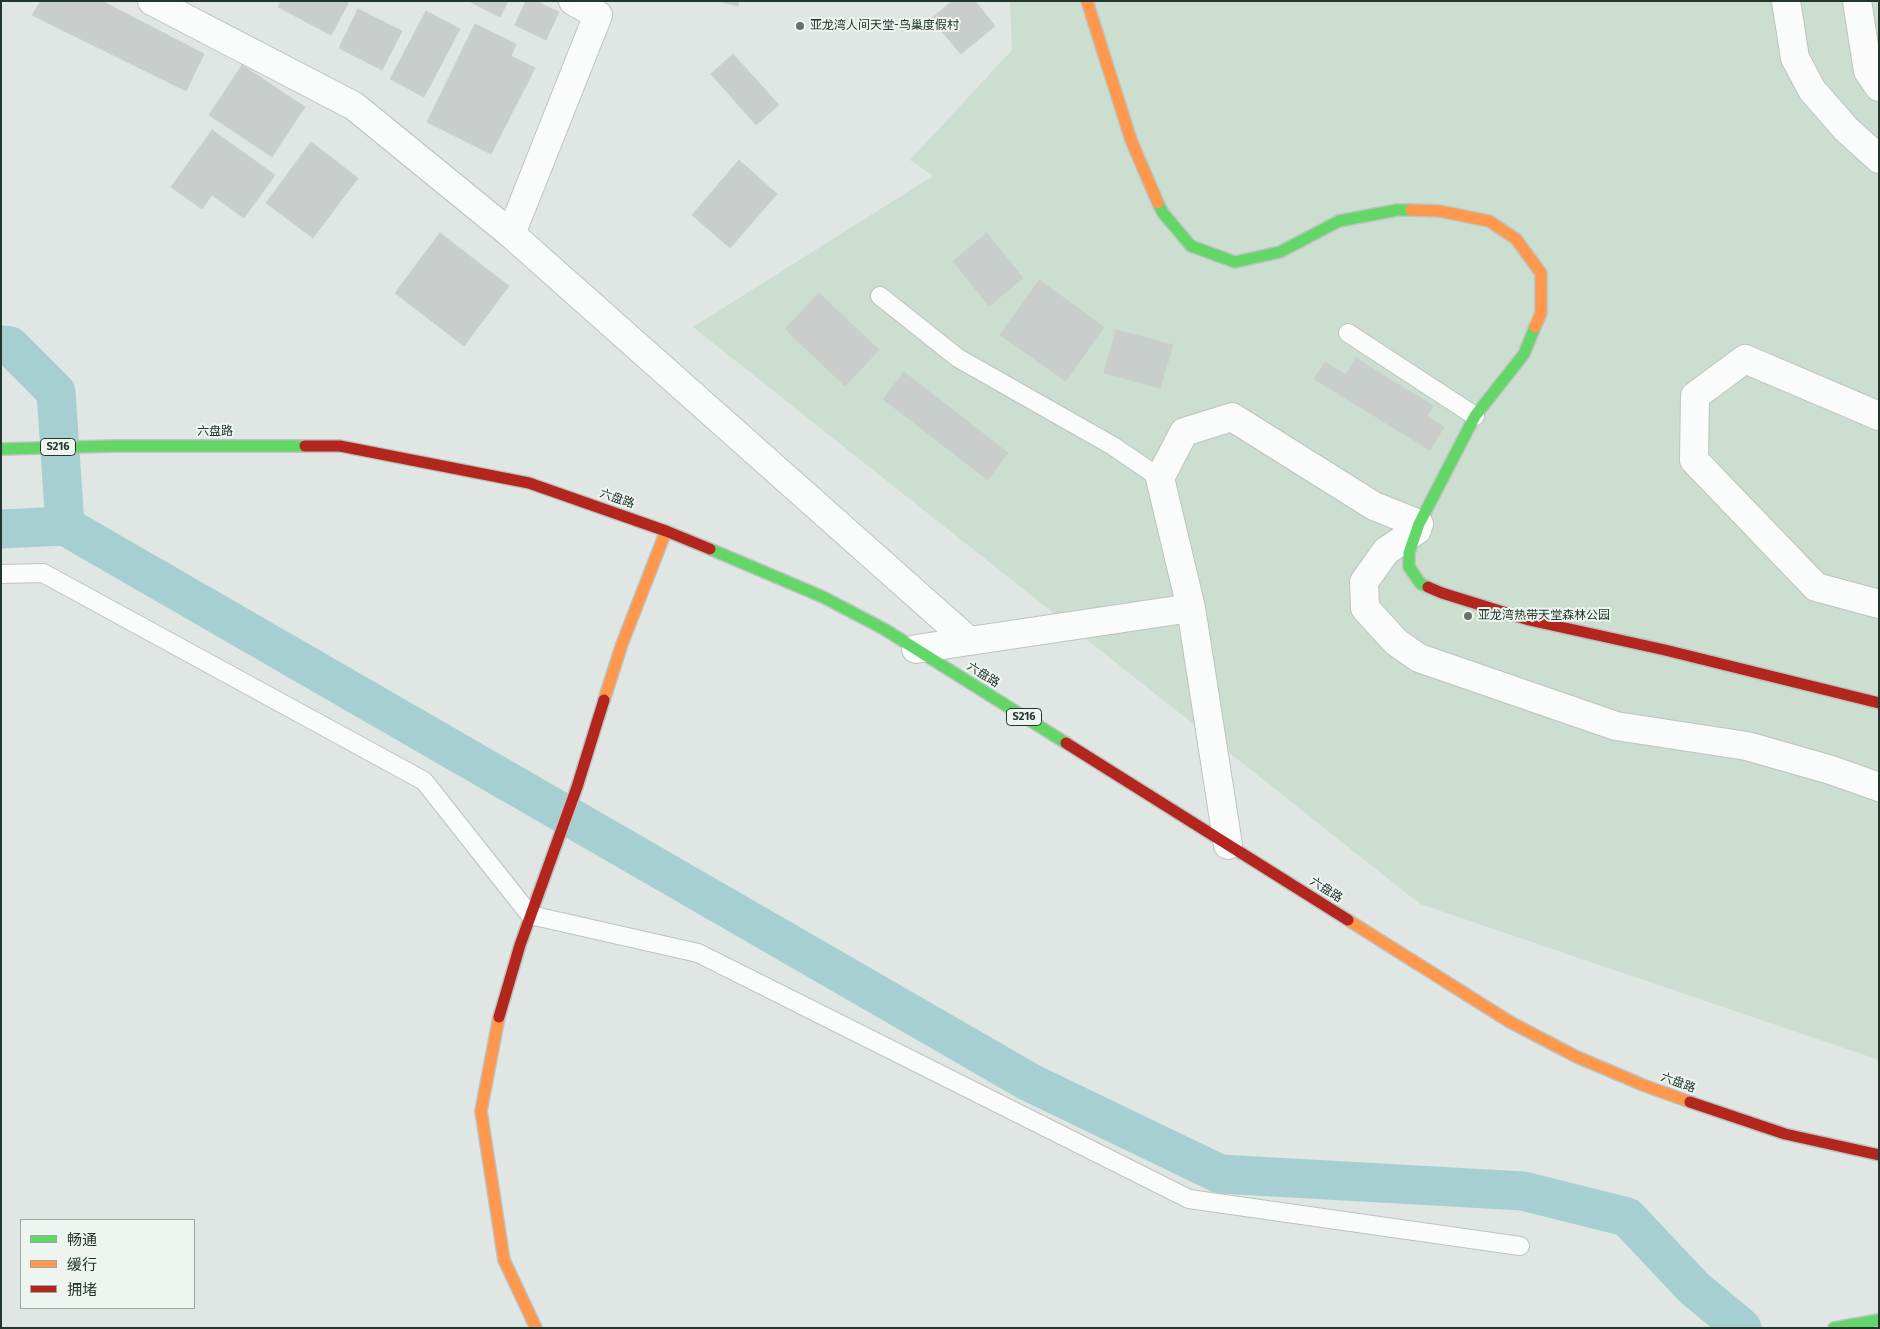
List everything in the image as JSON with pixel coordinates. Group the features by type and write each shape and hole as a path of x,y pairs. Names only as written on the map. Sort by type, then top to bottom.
{"main road":[{"path":"1087,1 1131,140 1163,214 1191,246 1235,262 1280,252 1339,221 1397,210 1439,211 1489,222 1516,239 1541,273 1541,313 1524,354 1475,416 1418,527 1409,553 1409,567 1421,584 1442,593 1529,620 1665,650 1879,703"},
{"name":"六盘路","path":"1,449 114,446 340,446 529,483 666,530 823,597 884,629 1510,1022 1577,1056 1643,1085 1716,1112 1785,1134 1879,1155"},
{"path":"536,1328 504,1260 481,1111 499,1016 530,915 542,887 577,787 622,644 666,530"},
{"path":"1834,1328 1879,1320"}],"street":[{"path":"152,1 354,106 511,234 969,641"},
{"path":"511,234 600,8 573,1"},
{"path":"1786,1 1795,58 1812,90 1846,128 1879,159"},
{"path":"1857,1 1868,71 1879,87"},
{"path":"1879,416 1745,358 1695,396 1694,460 1816,587 1879,604"},
{"path":"1228,845 1191,608 1160,478 1184,432 1232,417 1374,506 1418,527 1386,550 1364,582 1365,608 1396,642 1420,658 1616,726 1747,746 1831,770 1879,787"},
{"path":"916,649 1191,608"}],"lane":[{"path":"880,296 958,358 1113,446 1160,478"},
{"path":"1348,332 1475,416"},
{"path":"1,574 43,573 424,781 530,915 698,953 1189,1199 1520,1246"}],"green space":[{"name":"亚龙湾热带天堂森林公园","path":"1010,1 1879,1 1879,1060 1420,904 693,327 933,176 910,160 1012,50"}],"building":[{"path":"41,1 102,1 204,54 186,91 32,15"},
{"path":"281,1 349,2 331,35 278,7"},
{"path":"469,1 508,1 500,17"},
{"path":"526,1 535,1 559,12 546,40 515,25"},
{"path":"718,1 739,1 738,6"},
{"path":"952,1 975,1 995,26 961,54 931,19"},
{"path":"358,9 402,31 382,70 339,48"},
{"path":"426,11 460,29 424,97 390,79"},
{"path":"475,24 516,44 511,56 535,68 491,154 427,122"},
{"path":"733,54 779,105 756,125 711,74"},
{"path":"242,65 305,107 272,157 209,115"},
{"path":"212,130 275,175 244,218 212,195 202,209 171,187"},
{"path":"311,142 358,178 313,238 266,203"},
{"path":"739,160 777,194 730,248 692,215"},
{"path":"440,233 509,286 464,346 395,293"},
{"path":"987,233 1023,278 989,306 953,261"},
{"path":"1039,280 1104,327 1066,381 1000,335"},
{"path":"819,293 879,350 845,386 785,329"},
{"path":"1116,330 1173,345 1160,388 1104,373"},
{"path":"1356,358 1433,406 1427,416 1444,427 1430,450 1314,379 1325,362 1346,375"},
{"path":"904,372 1008,453 988,480 883,399"}],"waterway":[{"path":"1,345 10,346 56,392 65,526"},
{"path":"1,529 65,526 1029,1082 1220,1174 1523,1191 1627,1217 1694,1288 1742,1328"}],"traffic: fast":[{"path":"1158,203 1163,213 1191,246 1235,262 1280,252 1339,221 1397,210 1411,210"},
{"path":"1428,587 1421,584 1409,567 1409,553 1419,524 1475,416 1524,354 1535,327"},
{"path":"1,449 114,446 305,446"},
{"path":"710,549 823,597 884,629 1066,743"},
{"path":"1834,1328 1879,1320"}],"traffic: slow":[{"path":"1087,1 1131,140 1158,203"},
{"path":"1411,210 1439,211 1489,221 1516,239 1541,273 1541,313 1535,327"},
{"path":"604,700 622,644 666,531"},
{"path":"1348,920 1510,1022 1577,1057 1643,1085 1690,1102"},
{"path":"499,1017 481,1111 504,1260 536,1328"}],"traffic: jam":[{"path":"305,446 340,446 529,483 666,531 710,549"},
{"path":"1428,587 1529,620 1665,650 1879,703"},
{"path":"499,1017 520,945 577,787 604,700"},
{"path":"1066,743 1348,920"},
{"path":"1690,1102 1785,1134 1879,1155"}],"place":[{"name":"亚龙湾人间天堂-鸟巢度假村","path":"800,26"},
{"name":"亚龙湾热带天堂森林公园","path":"1468,616"}]}
